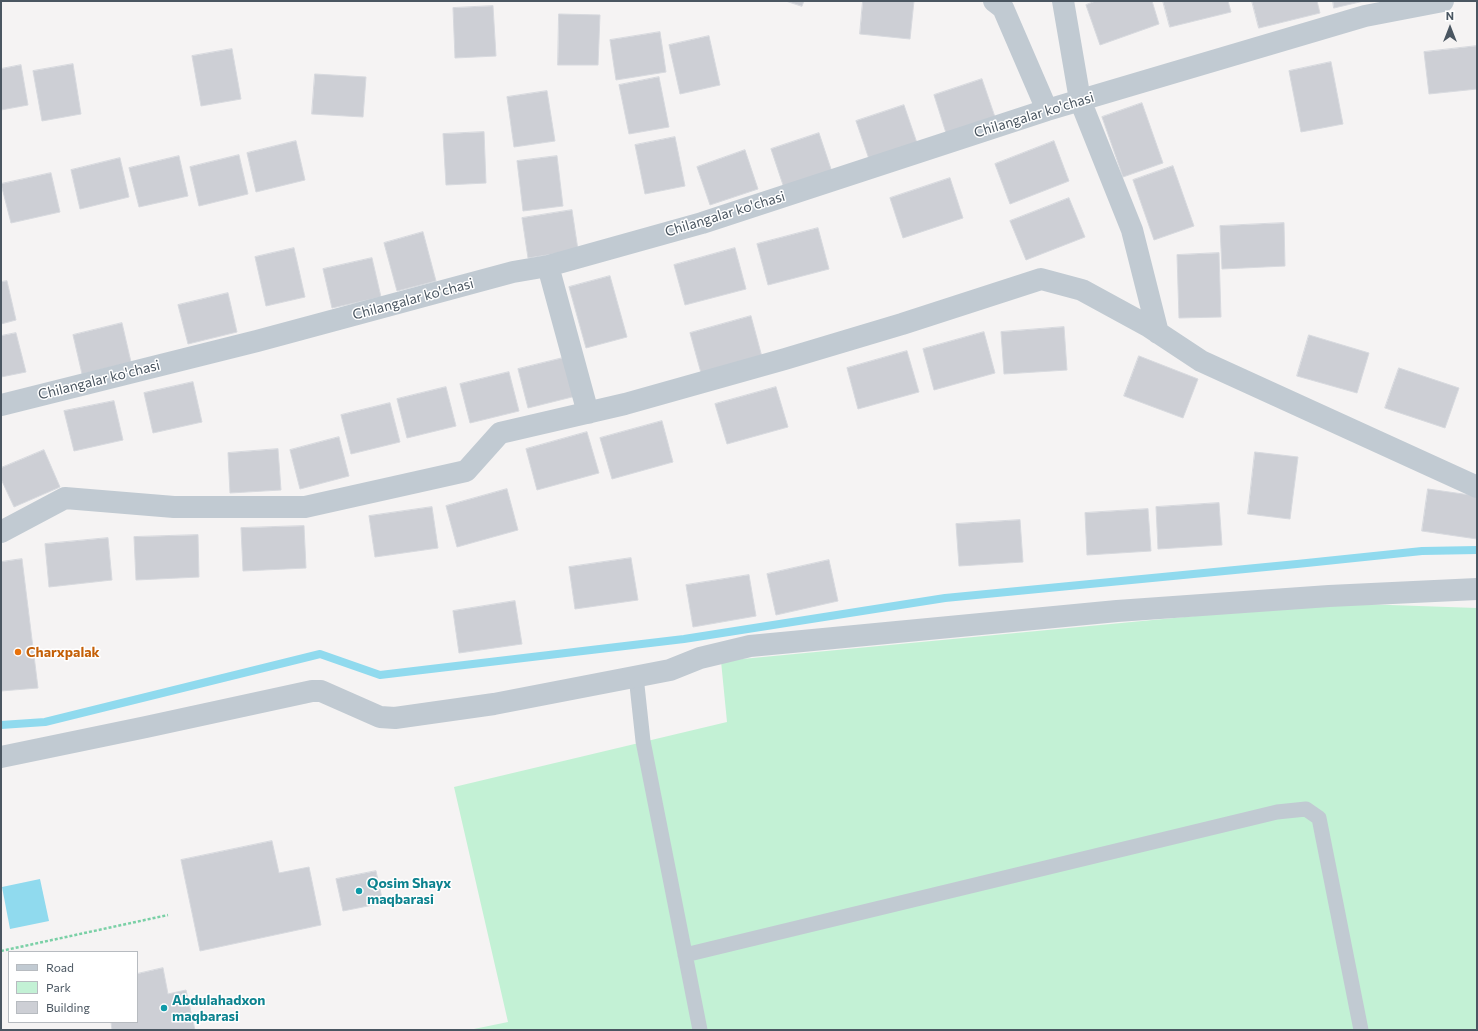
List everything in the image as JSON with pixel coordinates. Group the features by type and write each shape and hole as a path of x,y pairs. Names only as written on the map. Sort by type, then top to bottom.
{"street":[{"path":"994,1 1003,8 1047,110"},
{"path":"1063,1 1080,100 1132,230 1158,333"},
{"name":"Chilangalar ko'chasi","path":"1,405 257,341 514,272 548,266 702,223 1080,100 1366,16 1443,1"},
{"path":"548,266 588,413"},
{"path":"1,532 65,498 174,507 305,507 466,471 500,433 626,404 902,324 1041,279 1082,290 1158,333 1201,361 1477,487"},
{"path":"1,757 154,726 312,691 321,691 380,717 395,718 494,704 670,670 700,658 750,646 1117,611 1329,596 1477,589"}],"lane":[{"path":"636,676 643,742 700,1030"},
{"path":"685,956 1277,812 1306,809 1319,818 1360,1030"}],"path":[{"path":"1,951 168,915"}],"green space":[{"path":"1332,603 1477,608 1477,1030 469,1030 508,1022 454,787 727,722 721,661"}],"water":[{"path":"40,879 49,921 10,929 2,887"}],"building":[{"path":"786,1 804,1 802,6"},
{"path":"863,1 914,1 910,39 860,34"},
{"path":"1096,1 1152,1 1159,24 1100,45 1086,5"},
{"path":"1163,1 1228,1 1231,12 1170,27"},
{"path":"1252,1 1317,1 1320,13 1259,28"},
{"path":"1333,1 1364,1 1334,8"},
{"path":"493,6 496,56 455,58 453,8"},
{"path":"559,14 600,15 598,65 558,65"},
{"path":"660,32 666,72 616,80 610,40"},
{"path":"709,36 720,85 680,94 669,45"},
{"path":"1477,46 1477,89 1429,94 1424,52"},
{"path":"232,49 241,99 201,106 192,56"},
{"path":"1331,62 1343,124 1301,132 1289,71"},
{"path":"73,64 81,114 42,121 33,71"},
{"path":"21,65 28,105 1,110 1,69"},
{"path":"315,74 366,77 363,117 312,114"},
{"path":"659,77 669,127 629,134 619,85"},
{"path":"982,79 995,117 946,133 934,95"},
{"path":"547,91 555,141 514,147 507,97"},
{"path":"1142,103 1163,163 1123,177 1102,117"},
{"path":"904,105 917,143 869,159 856,121"},
{"path":"484,132 486,183 446,185 443,134"},
{"path":"819,133 832,172 784,188 771,149"},
{"path":"675,137 685,186 645,194 635,145"},
{"path":"296,141 305,180 256,192 247,153"},
{"path":"1054,141 1069,181 1010,204 995,164"},
{"path":"745,150 758,189 710,205 697,167"},
{"path":"239,155 248,194 199,206 190,167"},
{"path":"179,156 188,196 139,207 129,168"},
{"path":"557,156 563,206 523,211 517,161"},
{"path":"120,158 129,197 80,209 71,170"},
{"path":"1173,166 1194,226 1154,240 1133,180"},
{"path":"51,173 60,212 11,223 1,184"},
{"path":"950,178 963,218 903,238 890,198"},
{"path":"1069,198 1085,237 1026,260 1010,221"},
{"path":"572,210 578,250 528,258 522,218"},
{"path":"1284,223 1285,266 1222,269 1220,226"},
{"path":"818,228 829,269 768,285 757,244"},
{"path":"423,232 436,281 397,291 384,243"},
{"path":"294,248 305,297 266,306 255,257"},
{"path":"735,248 746,289 685,305 674,265"},
{"path":"1219,253 1221,317 1179,318 1177,255"},
{"path":"372,258 381,297 332,308 323,269"},
{"path":"610,276 627,337 586,348 569,287"},
{"path":"7,281 16,320 1,324 1,282"},
{"path":"228,293 237,332 188,344 178,305"},
{"path":"751,316 762,357 701,373 690,333"},
{"path":"122,323 131,362 82,374 73,335"},
{"path":"1064,327 1067,370 1004,374 1001,332"},
{"path":"984,332 995,373 934,390 923,349"},
{"path":"16,333 26,372 1,377 1,336"},
{"path":"1309,335 1369,353 1357,393 1297,376"},
{"path":"907,351 919,392 858,409 847,368"},
{"path":"1139,356 1198,379 1183,418 1124,396"},
{"path":"567,357 576,396 528,408 518,369"},
{"path":"1399,368 1459,388 1445,428 1385,408"},
{"path":"509,372 519,411 470,423 460,384"},
{"path":"193,382 202,422 153,433 144,393"},
{"path":"446,387 456,426 407,438 397,399"},
{"path":"776,387 788,427 727,444 715,404"},
{"path":"114,401 123,440 74,451 64,411"},
{"path":"390,403 400,442 351,454 341,415"},
{"path":"662,421 673,462 612,479 600,438"},
{"path":"587,432 599,473 537,490 526,449"},
{"path":"339,437 349,476 300,489 290,450"},
{"path":"278,449 281,490 230,493 228,453"},
{"path":"44,450 60,487 14,507 1,479 1,468"},
{"path":"1255,452 1298,457 1290,519 1248,514"},
{"path":"507,489 518,530 457,547 446,506"},
{"path":"1428,489 1477,496 1477,539 1422,531"},
{"path":"1219,503 1222,545 1158,549 1156,507"},
{"path":"432,507 438,548 375,557 369,516"},
{"path":"1148,509 1151,551 1087,555 1085,513"},
{"path":"1020,520 1023,562 959,566 956,524"},
{"path":"304,526 306,568 243,571 241,528"},
{"path":"198,535 199,577 136,580 134,537"},
{"path":"108,538 112,580 49,587 45,544"},
{"path":"631,558 638,600 575,609 569,567"},
{"name":"Charxpalak","path":"22,559 38,688 1,691 1,562"},
{"path":"829,560 838,601 776,615 767,574"},
{"path":"749,575 756,616 693,627 686,585"},
{"path":"515,601 522,644 459,653 453,611"},
{"path":"272,841 279,873 309,867 321,925 200,951 181,860"},
{"name":"Qosim Shayx maqbarasi","path":"376,871 383,903 343,911 336,879"},
{"name":"Abdulahadxon maqbarasi","path":"163,968 168,994 186,990 195,1030 112,1030 111,1023 138,1023 138,974"}],"waterway":[{"path":"1,725 45,722 320,654 380,675 684,639 945,598 1422,551 1477,550"}],"place":[{"name":"Charxpalak","path":"18,652"},
{"name":"Qosim Shayx maqbarasi","path":"359,891"},
{"name":"Abdulahadxon maqbarasi","path":"164,1008"}]}
